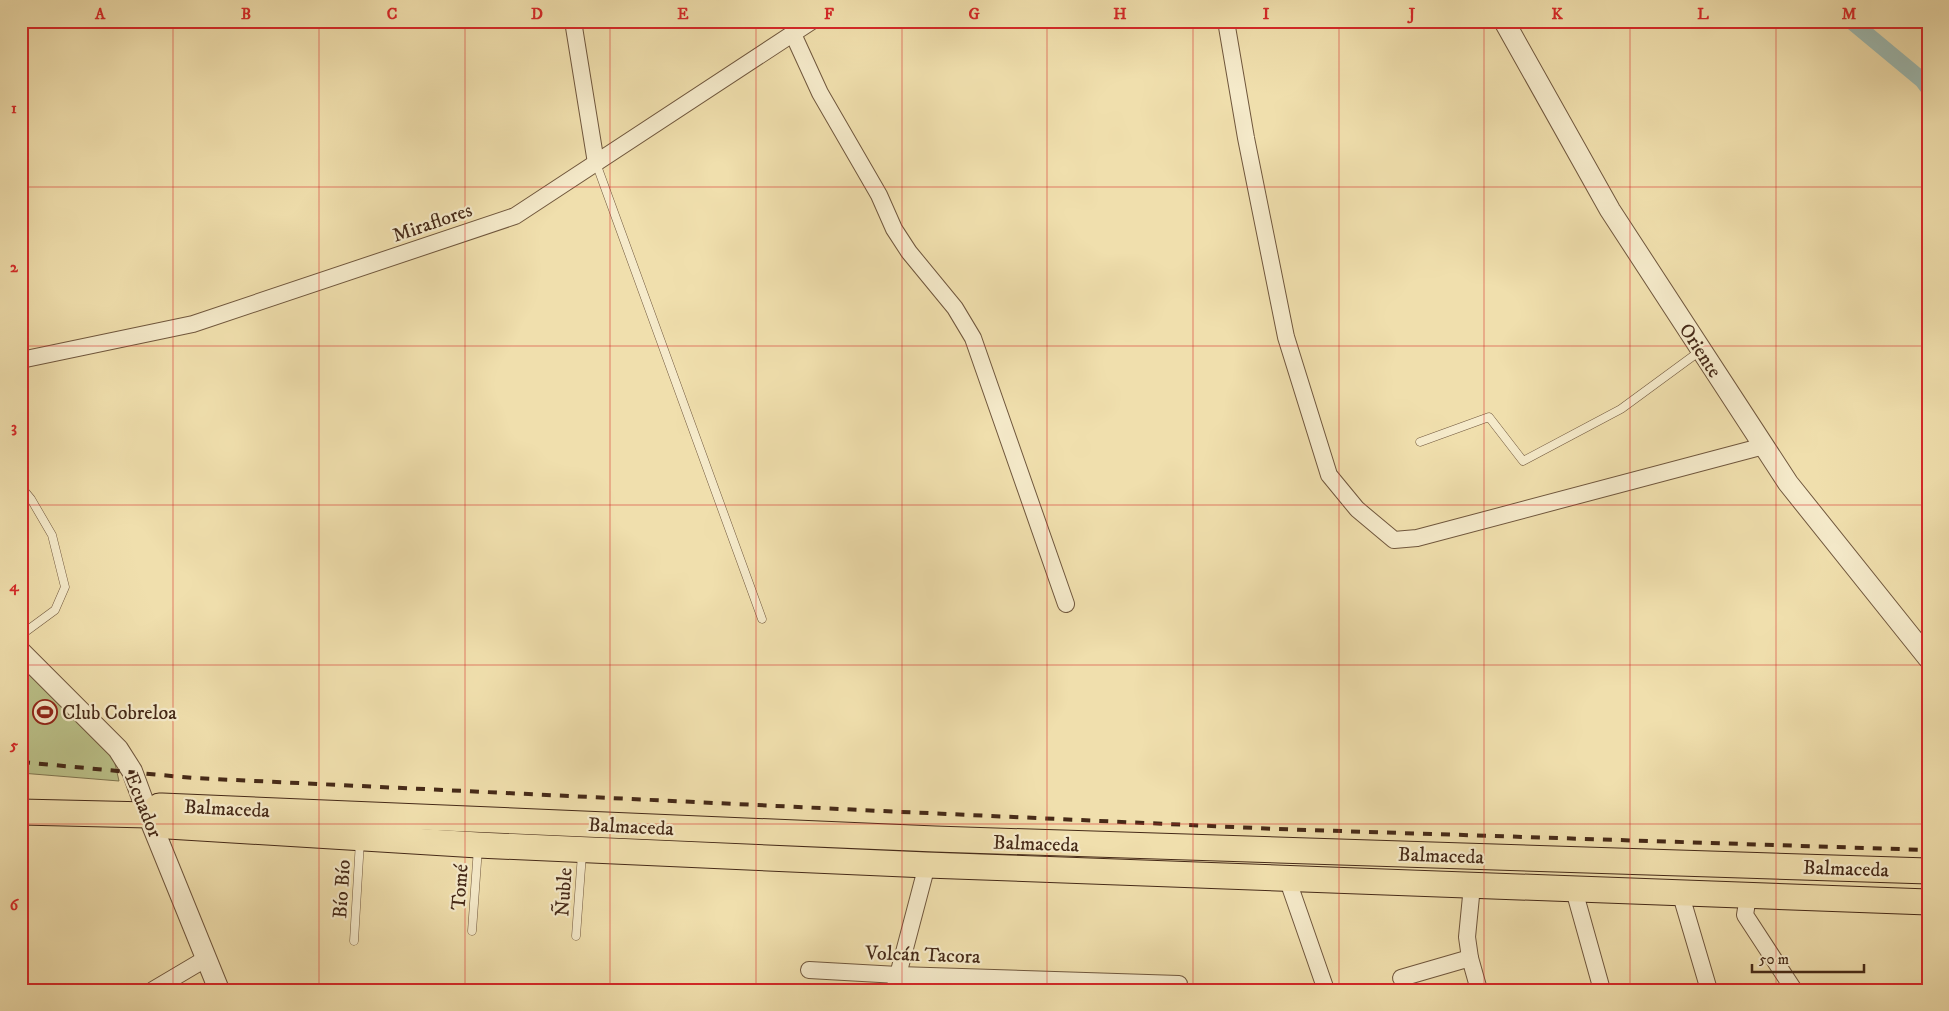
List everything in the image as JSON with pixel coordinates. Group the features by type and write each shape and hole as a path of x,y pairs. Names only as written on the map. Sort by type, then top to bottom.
{"main road":[{"name":"Balmaceda","path":"148,816 159,806 162,806 935,840 1928,871"},
{"name":"Balmaceda","path":"21,812 148,816 161,825 168,826 582,850 927,866 1928,902"}],"street":[{"path":"573,21 596,163"},
{"name":"Miraflores","path":"21,360 193,324 515,216 812,21"},
{"path":"1226,21 1246,138 1286,337 1329,475 1357,509 1394,540 1417,538 1764,446"},
{"name":"Oriente","path":"1504,21 1610,210 1764,446 1788,482 1928,658"},
{"path":"793,34 820,93 879,195 894,229 909,252 955,308 973,338 1066,604"},
{"name":"Ecuador","path":"21,652 118,749 132,772 219,990"},
{"path":"896,983 927,866"},
{"path":"1288,878 1326,990"},
{"path":"1472,886 1467,937 1478,990"},
{"path":"1574,890 1602,990"},
{"path":"1680,892 1710,990"},
{"path":"1748,896 1745,915 1794,990"},
{"path":"153,990 207,958"},
{"path":"1401,978 1470,958"},
{"name":"Volcán Tacora","path":"809,970 896,983 1179,984 1171,990"}],"lane":[{"path":"596,163 762,619"},
{"path":"1420,442 1489,417 1523,461 1621,409 1701,350"},
{"path":"21,487 31,499 52,536 64,587 55,610 21,635"},
{"name":"Bío Bío","path":"354,942 361,838"},
{"name":"Tomé","path":"472,931 478,845"},
{"name":"Ñuble","path":"576,936 582,850"}],"green space":[{"name":"Club Cobreloa","path":"21,665 114,759 119,781 21,773"}],"waterway":[{"path":"1851,21 1922,80 1928,88"}],"railway":[{"path":"21,762 193,778 882,811 1277,829 1928,850"}],"place":[{"name":"Club Cobreloa","path":"45,712"}]}
